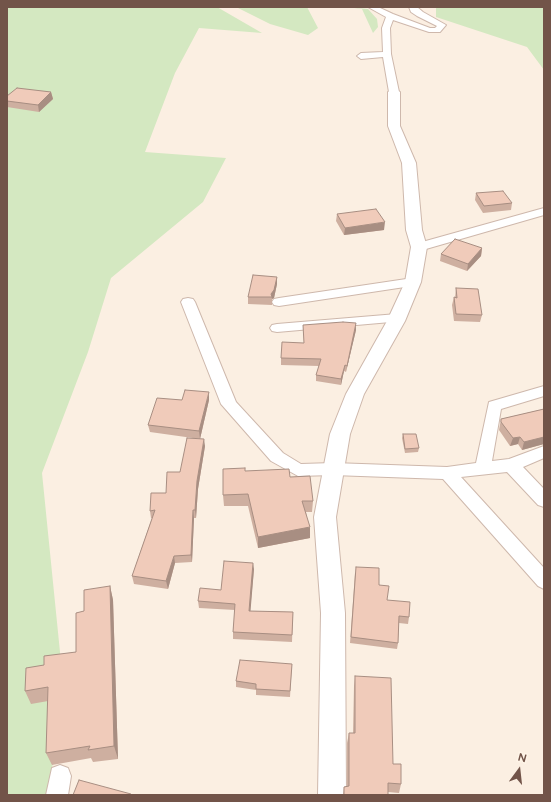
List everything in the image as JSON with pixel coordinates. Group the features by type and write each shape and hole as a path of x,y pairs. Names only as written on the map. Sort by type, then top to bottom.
{"street":[{"path":"372,7 421,29 433,30 442,25 420,14 414,10 413,7"},
{"path":"332,795 333,613 325,517 340,434 355,394 398,318 413,282 419,247 414,230 409,163 394,126 394,92 387,54 386,28 390,16"},
{"path":"361,56 387,54"},
{"path":"419,247 544,211"},
{"path":"279,302 413,282"},
{"path":"188,302 229,404 277,457 298,470 333,468 447,473 511,465 544,452"},
{"path":"277,328 398,318"},
{"path":"483,468 494,406 544,391"},
{"path":"511,465 544,500"},
{"path":"447,473 544,581"}],"green space":[{"path":"7,7 217,7 262,33 199,28 175,73 145,152 226,158 203,202 111,278 88,352 42,473 61,662 50,795 7,795"},
{"path":"236,7 307,7 318,28 308,35 270,24"},
{"path":"347,7 368,9 377,19 378,27 373,33 362,9"},
{"path":"436,7 544,7 544,70 527,47 436,17"}],"building":[{"path":"17,88 51,92 38,105 7,101 7,96"},
{"path":"503,191 512,203 484,206 476,193"},
{"path":"376,209 385,222 345,228 337,214"},
{"path":"455,239 482,248 468,264 441,254"},
{"path":"253,275 277,277 274,290 271,294 272,297 248,297"},
{"path":"456,288 478,289 482,315 456,314 454,297 457,298"},
{"path":"343,322 356,323 347,366 345,365 341,379 316,375 321,359 281,358 282,342 304,343 303,325"},
{"path":"185,390 209,392 199,431 148,425 157,398 182,400"},
{"path":"544,409 544,437 524,442 520,437 513,438 501,422 501,419"},
{"path":"403,434 416,434 419,448 405,449"},
{"path":"187,438 204,439 197,481 195,510 193,510 191,555 174,556 166,581 132,576 155,510 150,511 151,493 166,493 167,472 180,472"},
{"path":"245,468 245,471 289,469 290,477 310,476 313,501 302,501 310,527 258,537 248,494 223,495 223,469"},
{"path":"224,561 253,563 249,611 293,612 292,635 233,632 235,604 198,601 200,588 221,590"},
{"path":"356,567 379,568 379,585 389,586 387,600 410,602 409,617 399,616 398,643 351,637"},
{"path":"110,586 114,746 88,750 90,746 46,753 48,687 25,691 26,668 44,665 44,656 76,652 76,613 84,611 84,590"},
{"path":"240,660 292,664 290,691 256,689 256,684 236,681"},
{"path":"355,676 391,678 393,764 401,764 401,784 388,783 388,795 344,795 344,787 349,786 349,733 355,733"},
{"path":"79,780 131,794 131,795 73,795"}]}
